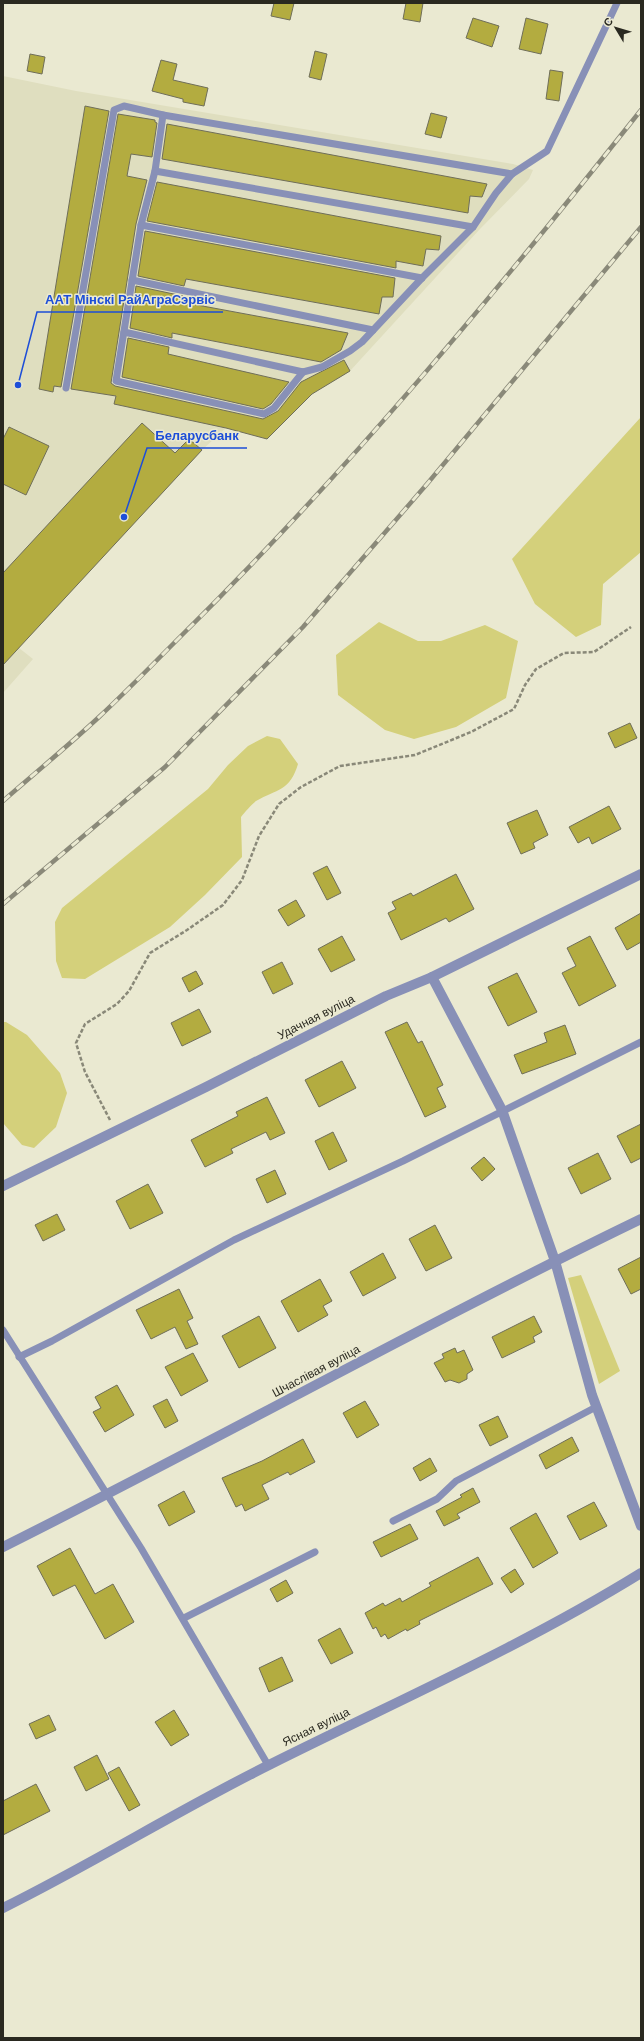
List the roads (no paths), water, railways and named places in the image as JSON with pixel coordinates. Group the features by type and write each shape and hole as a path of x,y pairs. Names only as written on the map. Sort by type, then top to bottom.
{"street":[{"name":"Удачная вуліца","path":"3,1186 386,996 432,977 641,874"},
{"path":"432,977 502,1110 554,1261 596,1407 641,1526"},
{"name":"Шчаслівая вуліца","path":"3,1547 107,1495 554,1261 641,1219"},
{"name":"Ясная вуліца","path":"3,1908 268,1765 525,1639 601,1598 641,1573"}],"lane":[{"path":"124,332 303,372 322,367 350,351 373,330 473,227 496,193 512,174 547,151 617,3"},
{"path":"66,388 114,110 124,106 163,115 512,174"},
{"path":"163,115 155,171 141,225 116,381 253,413 264,414 274,408 303,372"},
{"path":"155,171 473,227"},
{"path":"141,225 422,278"},
{"path":"132,280 373,330"},
{"path":"19,1357 59,1337 234,1240 403,1161 502,1110 641,1042"},
{"path":"3,1330 184,1618 268,1765"},
{"path":"393,1521 436,1499 456,1481 596,1407"},
{"path":"184,1618 315,1552"}],"railway":[{"path":"3,801 120,697 242,575 302,511 361,446 475,314 641,110"},
{"path":"3,904 165,767 303,627 427,484 641,227"}],"place":[{"name":"ААТ Мінскі РайАграСэрвіс","path":"18,385"},
{"name":"Беларусбанк","path":"124,517"}]}
